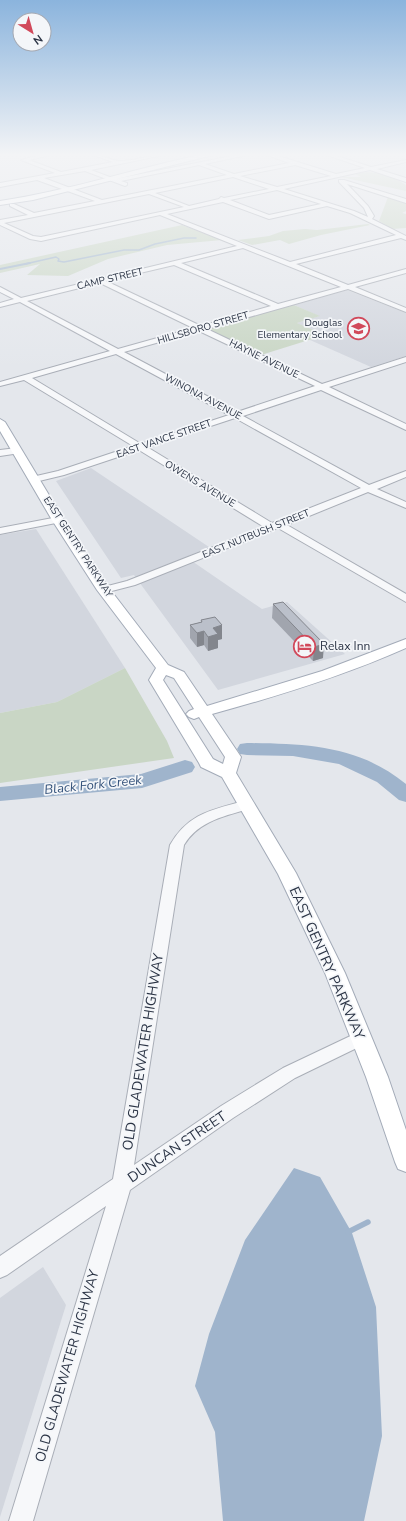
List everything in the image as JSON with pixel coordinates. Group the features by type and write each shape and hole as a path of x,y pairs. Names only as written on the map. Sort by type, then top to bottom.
{"main road":[{"name":"EAST GENTRY PARKWAY","path":"0,422 58,520 104,590 163,668 179,675 233,757 228,773 287,873 335,973 377,1076 406,1162"},
{"path":"180,718 315,680 406,643"},
{"path":"163,668 156,680 207,763 228,773"}],"street":[{"path":"7,226 37,239 99,226"},
{"path":"193,226 406,310"},
{"path":"381,226 404,237"},
{"path":"289,264 404,237"},
{"name":"CAMP STREET","path":"0,305 243,246"},
{"path":"175,263 278,307"},
{"name":"HILLSBORO STREET","path":"0,384 406,271"},
{"name":"HAYNE AVENUE","path":"101,281 406,427"},
{"name":"WINONA AVENUE","path":"0,289 236,415 369,489 406,506"},
{"name":"EAST VANCE STREET","path":"35,479 61,473 405,361"},
{"name":"OWENS AVENUE","path":"25,377 140,447 406,599"},
{"path":"0,453 18,451"},
{"name":"EAST NUTBUSH STREET","path":"104,590 131,583 406,474"},
{"path":"0,531 58,520"},
{"name":"OLD GLADEWATER HIGHWAY","path":"21,1521 122,1184 177,845 185,831 200,820 247,805"},
{"name":"DUNCAN STREET","path":"0,1268 227,1112 289,1073 361,1038"}],"shaded area":[{"name":"Douglas Elementary School","path":"347,290 406,313 406,356 371,367 310,340 324,336 297,323 319,316 294,305"},
{"path":"91,468 209,547 186,557 262,609 287,602 345,654 218,690 134,575 121,578 56,481"},
{"path":"36,529 125,668 57,702 0,713 0,535"},
{"path":"43,1267 66,1305 0,1517 0,1298"}],"green space":[{"path":"178,226 185,226 222,240 167,245 108,259 68,276 27,275 40,264 0,273 0,265"},
{"path":"365,226 321,235 289,244 280,240 252,245 238,240 269,236 283,231 305,229 317,230"},
{"path":"387,226 406,226 406,228 392,229"},
{"path":"294,305 320,316 297,323 325,335 261,355 207,329"},
{"path":"125,668 167,741 174,758 0,783 0,713 57,702"}],"water":[{"path":"294,1168 320,1177 352,1233 376,1307 382,1436 364,1521 223,1521 215,1432 195,1386 209,1334 245,1240"}],"building":[{"path":"283,602 324,644 314,647 273,604"},
{"path":"215,617 222,625 213,628 218,634 208,637 204,631 197,633 190,625 202,622 201,620"}],"waterway":[{"path":"25,264 56,257 59,259 58,261 64,262 124,250 139,250 155,244 184,238 196,238"},
{"path":"25,264 30,263"},
{"path":"0,269 25,264"},
{"name":"Black Fork Creek","path":"247,749 293,750 344,758 384,777 406,795"},
{"name":"Black Fork Creek","path":"0,794 142,781 185,767"},
{"path":"348,1232 368,1222"}],"place":[{"name":"Douglas Elementary School","path":"358,329"},
{"name":"Relax Inn","path":"305,646"}]}
